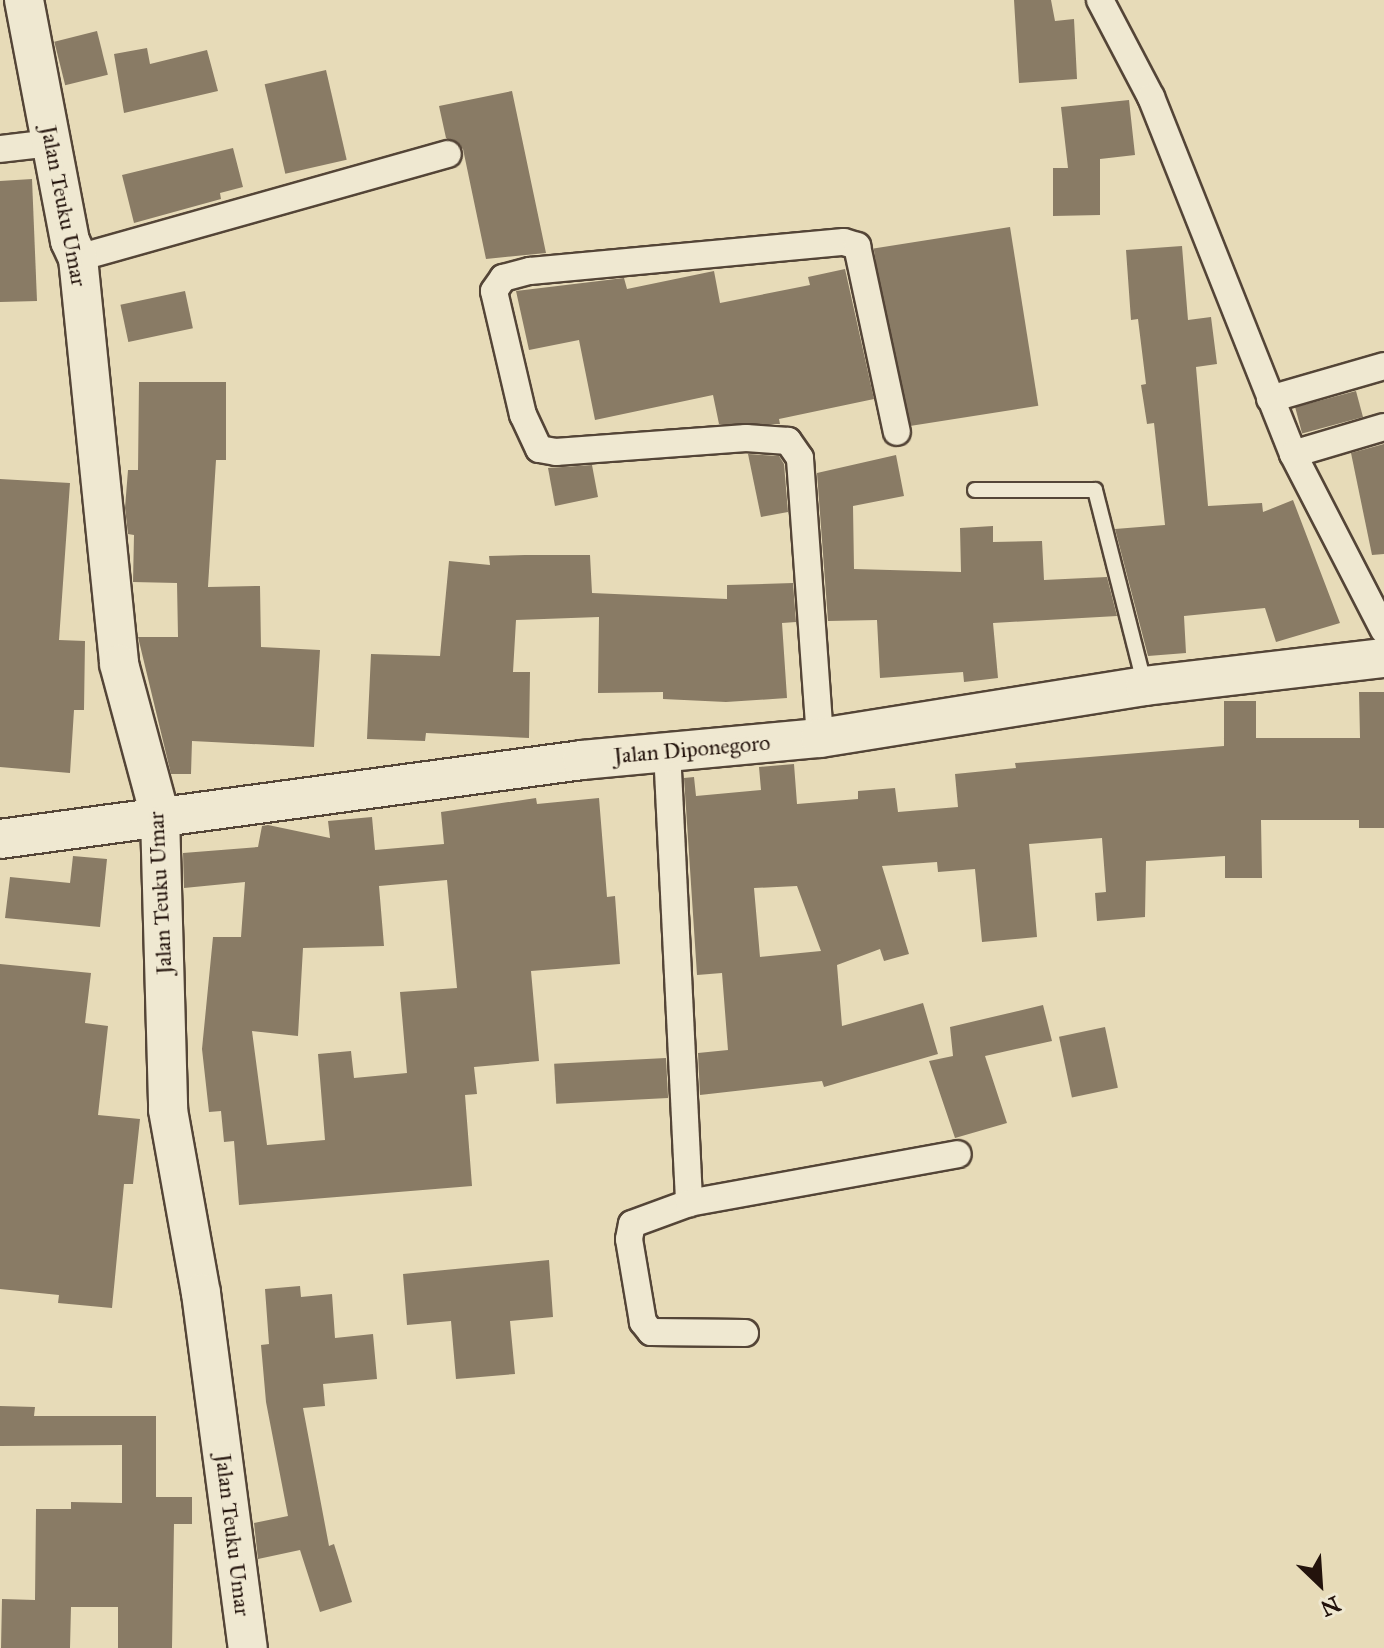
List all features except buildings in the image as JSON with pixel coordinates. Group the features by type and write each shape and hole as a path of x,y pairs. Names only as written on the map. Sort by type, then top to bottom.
{"street":[{"name":"Jalan Teuku Umar","path":"24,0 51,143 78,258 119,664 160,816 168,1110 201,1293 248,1648"},
{"path":"1100,0 1151,97 1293,454 1384,630"},
{"path":"0,149 51,143"},
{"path":"78,258 448,154"},
{"path":"820,738 800,458 788,441 746,438 539,449 523,415 494,291 503,278 530,271 844,242 857,246 897,432"},
{"path":"1270,399 1384,366"},
{"path":"1293,454 1384,427"},
{"name":"Jalan Diponegoro","path":"0,839 667,750 820,738 1145,686 1384,658"},
{"path":"667,750 689,1203"},
{"path":"745,1333 668,1336 651,1332 643,1322 629,1239 632,1224 689,1203 958,1154"}],"lane":[{"path":"975,490 1095,490 1145,686"}]}
